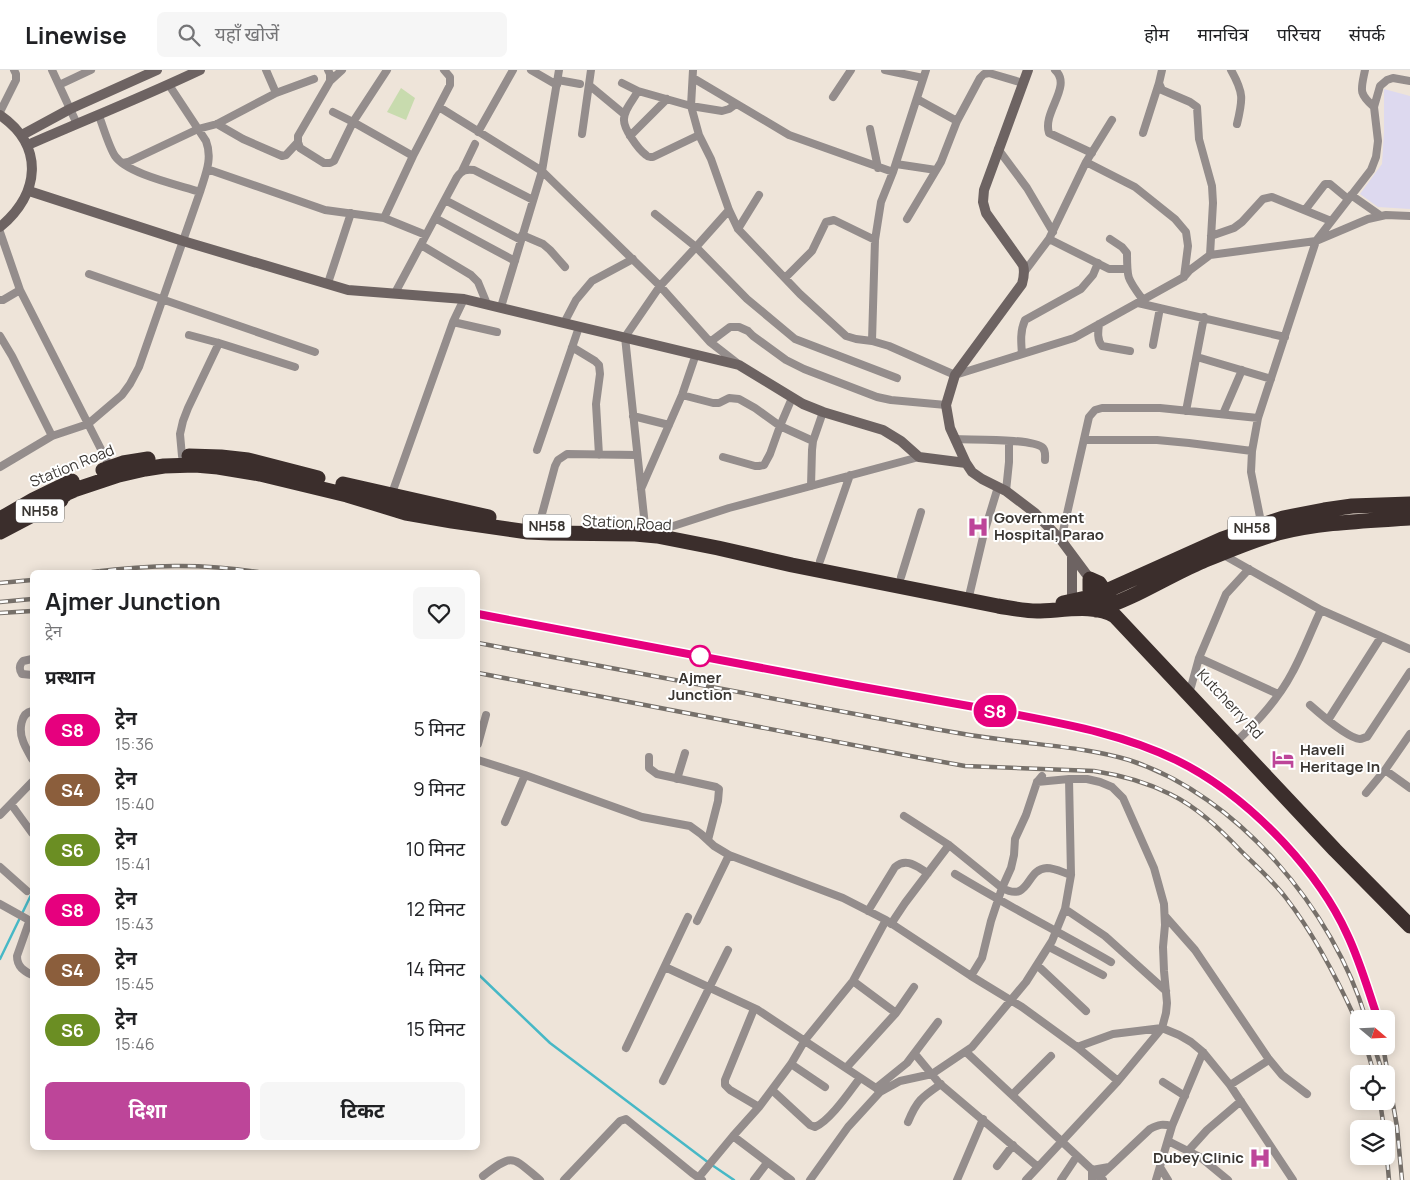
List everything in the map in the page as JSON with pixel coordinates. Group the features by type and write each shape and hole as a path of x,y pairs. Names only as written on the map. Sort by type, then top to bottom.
{"highway":[{"name":"Station Road","path":"0,532 51,498 71,481 123,463 182,456 220,456 248,460 391,496 488,517 539,526 644,526 664,529 1010,601 1040,604 1060,603 1072,609"},
{"path":"51,498 125,469 152,463 180,460 227,462 256,467 389,502 499,524 534,528 646,530 994,601 1026,606 1068,607 1102,598 1188,557 1288,520 1349,510 1410,506"},
{"path":"66,491 118,475 164,466 196,465 218,467 260,474 406,512 452,521 550,534 646,534 792,565 1029,611 1101,602 1117,598 1187,563 1267,532 1295,524 1345,517 1410,513"},
{"name":"Station Road","path":"0,519 51,498 68,497 98,485 126,477 170,470 210,470 262,480 404,516 452,525 562,537 672,542 800,571 857,580 943,599 1042,616 1101,602"},
{"name":"NH58","path":"1101,602 1222,554 1291,516 1342,507 1410,506"},
{"name":"NH58","path":"1101,602 1191,552 1262,531 1410,518"},
{"path":"1090,580 1090,590 1109,612 1115,616 1328,843 1410,926"},
{"path":"1101,602 1117,626 1154,666 1410,936"},
{"name":"Kutcherry Rd","path":"1101,602 1129,624 1191,687 1410,916"}],"street":[{"path":"52,70 77,124"},
{"path":"59,85 91,70"},
{"path":"22,135 70,109 157,70"},
{"path":"28,145 99,116 200,70"},
{"path":"266,70 276,93"},
{"path":"328,70 330,81"},
{"path":"342,70 330,81 298,136 300,148 324,162 330,163 334,161 353,122 386,70"},
{"path":"384,218 413,156 450,85 450,77 444,70"},
{"path":"478,132 513,70"},
{"path":"530,70 557,82 585,84 624,114"},
{"path":"501,307 542,170 560,70"},
{"path":"582,134 585,84 590,70"},
{"path":"833,97 851,70"},
{"path":"885,70 923,78"},
{"path":"872,341 875,240 882,202 926,70"},
{"path":"1025,271 1023,265 986,213 983,202 984,190 1028,70"},
{"path":"1055,70 1060,74 1061,87 1048,119 1047,127 1049,133 1092,153"},
{"path":"1143,134 1160,83 1162,70"},
{"path":"1231,70 1241,90 1242,99 1237,124"},
{"path":"1365,70 1362,87 1363,94 1365,99 1374,107"},
{"path":"1393,78 1397,70"},
{"path":"0,227 18,209 29,191 32,168 28,145 12,123 0,114 16,80 17,71"},
{"path":"907,218 936,170 957,121 980,78 984,74 989,73 1023,83"},
{"path":"693,74 736,104 789,135 893,172"},
{"path":"693,74 691,106 699,135 711,159 728,210 738,229 800,294 846,336 889,346 955,374 1074,338 1184,277 1210,255 1316,241 1368,219 1386,215 1410,216"},
{"path":"1262,531 1252,472 1252,451 1258,418 1316,241 1371,170 1376,157 1378,140 1374,107 1380,86 1386,80 1393,78 1410,81"},
{"path":"123,164 198,129 217,124 276,93 314,79"},
{"path":"622,83 638,91 691,106 722,111 736,104"},
{"path":"1160,83 1162,90 1190,102 1197,108 1200,139 1212,186 1210,255"},
{"path":"0,467 52,436 88,424 122,395 139,367 207,169 209,150 206,140 169,85"},
{"path":"638,91 624,114 623,120 630,136 645,155 653,157 699,135"},
{"path":"630,136 667,99"},
{"path":"917,99 957,121"},
{"path":"439,107 542,170 660,286 710,342 739,365 792,398 823,412 883,430 901,441 919,457"},
{"path":"333,112 413,156"},
{"path":"99,116 115,156 123,164 138,172 200,192"},
{"path":"1090,580 1061,540 1035,513 1002,489 972,472 950,428 946,405 955,374 1022,284 1025,271 1051,236 1086,162 1112,120"},
{"path":"217,124 243,139 282,156 286,155 298,142"},
{"path":"870,129 878,168"},
{"path":"395,293 475,144"},
{"path":"998,149 1027,188 1051,236 1110,269 1126,269"},
{"path":"1086,162 1134,187 1175,218 1186,232 1188,246 1184,277"},
{"path":"896,164 936,170"},
{"path":"207,169 325,210 384,218 426,235"},
{"path":"462,171 467,169 474,170 533,200"},
{"path":"1305,210 1326,184 1330,184 1381,216"},
{"path":"29,191 183,241 348,290 464,299 739,365"},
{"path":"738,229 759,195"},
{"path":"1211,236 1234,228 1266,197 1272,197 1331,221"},
{"path":"445,200 522,237 542,244 565,267"},
{"path":"644,526 625,337 660,286 728,210"},
{"path":"328,283 351,213"},
{"path":"655,214 696,247 747,299 795,339 897,378"},
{"path":"435,218 515,261"},
{"path":"785,278 812,251 826,222 829,220 834,220 875,240"},
{"path":"0,232 20,290 107,461"},
{"path":"1110,239 1127,253 1126,269 1130,282 1140,301 1160,308 1285,337"},
{"path":"421,245 478,282 487,304"},
{"path":"564,323 576,300 592,281 633,259"},
{"path":"1022,354 1022,326 1025,320 1081,289 1093,275 1098,263"},
{"path":"89,274 315,352"},
{"path":"0,300 20,290"},
{"path":"391,496 452,322 464,299"},
{"path":"1154,345 1160,308"},
{"path":"1186,411 1204,317"},
{"path":"452,322 497,332"},
{"path":"1099,324 1099,343 1102,346 1130,351"},
{"path":"537,450 579,327"},
{"path":"710,342 730,327 739,327 748,331 786,360 804,369 877,397 946,405"},
{"path":"190,335 295,367"},
{"path":"0,336 52,436"},
{"path":"182,456 180,434 183,421 219,343"},
{"path":"572,347 595,360 599,365 600,374 596,404 599,455"},
{"path":"640,491 682,395 696,354"},
{"path":"1197,357 1271,379"},
{"path":"1223,414 1242,370"},
{"path":"682,395 713,403 735,398 755,408 780,426 813,441"},
{"path":"723,457 755,466 764,465 792,398"},
{"path":"1061,540 1089,417 1095,410 1102,408 1160,408 1258,418"},
{"path":"810,486 813,441 823,412"},
{"path":"633,416 669,425"},
{"path":"955,439 1009,441 1038,445 1043,448 1045,460"},
{"path":"1084,440 1157,440 1252,451"},
{"path":"970,592 984,533 1002,489 1009,462 1009,441"},
{"path":"539,526 558,460 567,454 637,455"},
{"path":"664,529 729,508 919,457 966,463"},
{"path":"820,561 850,475"},
{"path":"901,577 921,512"},
{"path":"1222,554 1321,610 1410,649"},
{"path":"1072,555 1072,609"},
{"path":"1191,687 1199,658 1226,594 1249,569"},
{"path":"1239,739 1252,728 1292,674 1321,610"},
{"path":"1328,720 1381,637"},
{"path":"1199,658 1278,694"},
{"path":"30,659 23,661 20,665 22,674 30,675"},
{"path":"1310,705 1352,736 1360,739 1368,737 1410,672"},
{"path":"30,711 23,717 21,725 23,742 30,755"},
{"path":"480,737 486,715"},
{"path":"1366,793 1410,734"},
{"path":"678,779 685,753"},
{"path":"649,757 649,768 657,774 716,787 719,790 708,840"},
{"path":"480,761 642,818 690,826 714,846 729,855 843,898 889,922 1022,1007 1077,1047 1118,1081"},
{"path":"1384,770 1410,788"},
{"path":"506,822 525,775"},
{"path":"971,976 982,958 988,929 1014,855 1015,839 1040,779 1086,779 1112,787 1123,798 1154,868 1164,904 1163,955 1167,1003 1166,1013 1162,1028 1118,1081 1026,1180"},
{"path":"908,1122 917,1103 923,1096 972,1047 1012,1001 1049,947 1065,909 1071,875 1069,779"},
{"path":"0,814 30,784"},
{"path":"11,804 30,831"},
{"path":"904,816 949,845 1002,888 1010,892 1016,893 1022,890 1035,874 1046,868 1071,875"},
{"path":"564,1180 620,1121 626,1119 701,1179 708,1167 772,1090 791,1064 805,1040 853,980 889,922 949,845"},
{"path":"697,921 729,855"},
{"path":"868,911 895,867 900,863 904,861 928,873"},
{"path":"0,867 27,891"},
{"path":"954,874 1111,962"},
{"path":"0,904 29,922 30,932 17,956 17,962 19,966 30,974"},
{"path":"1065,909 1105,936 1166,992"},
{"path":"1165,916 1195,950 1269,1060 1282,1075 1307,1094"},
{"path":"626,1048 688,917"},
{"path":"1049,947 1103,975"},
{"path":"663,1081 728,950"},
{"path":"1037,965 1086,1011"},
{"path":"665,967 754,1009 805,1040 878,1090"},
{"path":"853,980 896,1013"},
{"path":"846,1068 896,1013 914,987"},
{"path":"754,1009 725,1080 725,1085 759,1107"},
{"path":"810,1180 848,1127 878,1090 915,1054 938,1022"},
{"path":"1077,1047 1113,1034 1162,1028 1191,1042 1203,1052 1230,1085 1293,1180"},
{"path":"966,1052 1092,1170 1098,1179 1150,1129 1158,1124 1172,1126"},
{"path":"1156,1180 1172,1126 1203,1052"},
{"path":"915,1054 937,1080 1038,1166"},
{"path":"1012,1095 1050,1056"},
{"path":"1230,1085 1269,1060"},
{"path":"791,1064 825,1087"},
{"path":"772,1090 810,1125 815,1127 822,1124 860,1078"},
{"path":"878,1090 900,1081 937,1080"},
{"path":"1163,1082 1185,1096"},
{"path":"1188,1151 1207,1130 1241,1101"},
{"path":"957,1180 983,1120"},
{"path":"733,1136 791,1180"},
{"path":"1168,1141 1200,1157 1228,1180"},
{"path":"997,1166 1013,1145"},
{"path":"1061,1180 1076,1156"},
{"path":"483,1176 505,1160 510,1159 519,1162 540,1180"},
{"path":"754,1180 767,1163"},
{"path":"1092,1170 1110,1167"},
{"path":"1160,1167 1168,1180"}],"shaded area":[{"path":"1384,89 1410,96 1410,209 1378,207 1360,194 1382,164"}],"green space":[{"path":"401,88 415,98 406,120 387,112"}],"waterway":[{"path":"0,959 30,897"},
{"path":"480,976 550,1043 734,1180"}],"railway":[{"path":"113,570 175,566 243,570"},
{"path":"0,583 30,580"},
{"path":"0,602 30,599"},
{"path":"0,613 30,611"},
{"path":"480,614 1047,720 1113,736 1176,760 1220,786 1260,819 1284,843 1311,875 1347,934 1375,1010"},
{"path":"480,643 954,733 1072,748 1129,760 1169,777 1208,800 1243,829 1276,862 1306,899 1331,938 1351,978 1363,1010"},
{"path":"480,673 965,766 1094,771 1152,786 1180,799 1208,819 1281,892 1317,944 1351,1010"},
{"path":"1369,1055 1371,1065"},
{"path":"1377,1055 1380,1065"},
{"path":"1385,1055 1397,1127 1402,1180"},
{"path":"1381,1110 1383,1120"},
{"path":"1388,1165 1389,1180"}],"train":[{"name":"S8","path":"480,614 840,683 1070,724 1116,736 1175,759 1205,776 1257,816 1312,876 1346,932 1360,964 1375,1010"}],"place":[{"name":"Government Hospital, Parao","path":"978,527"},
{"name":"Ajmer Junction","path":"700,656"},
{"name":"Haveli Heritage In","path":"1283,759"},
{"name":"Dubey Clinic","path":"1260,1158"}]}
